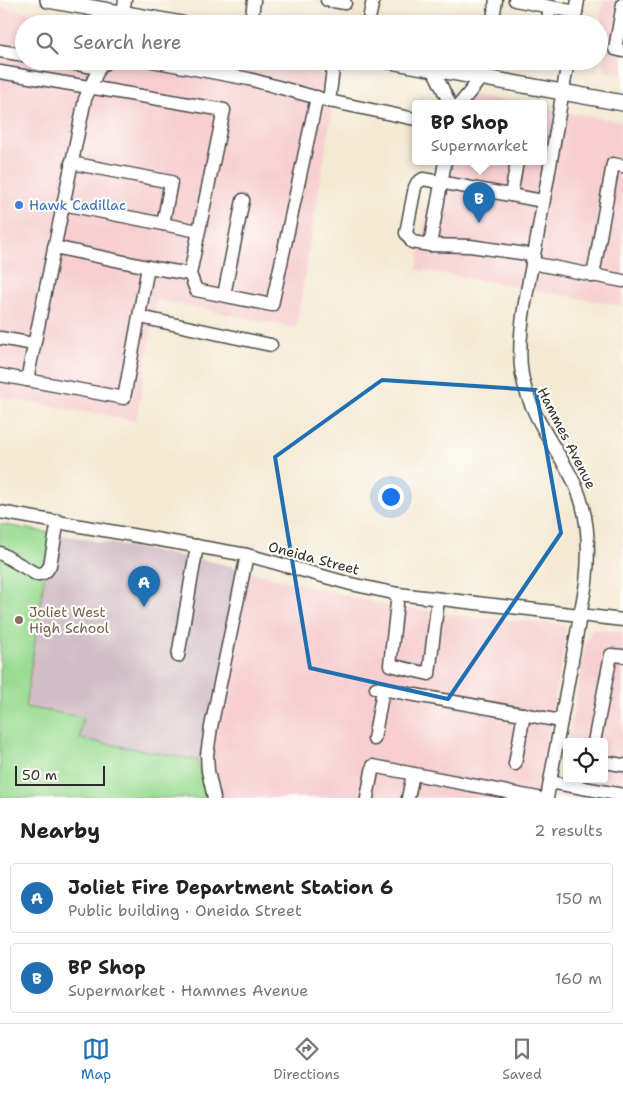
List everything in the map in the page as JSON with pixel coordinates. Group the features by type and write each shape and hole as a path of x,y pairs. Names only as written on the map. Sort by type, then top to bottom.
{"main road":[{"path":"48,0 138,15"},
{"path":"438,70 563,92 621,100"}],"street":[{"path":"252,15 254,0"},
{"path":"327,0 345,3"},
{"path":"370,15 373,0"},
{"path":"494,15 496,0"},
{"path":"515,0 576,12"},
{"path":"623,4 615,50 623,51"},
{"path":"549,15 550,7"},
{"path":"0,51 15,54"},
{"path":"27,380 84,99 100,70"},
{"path":"200,70 249,79 323,99 412,118"},
{"path":"0,72 224,110 190,274 196,290 272,305 331,70"},
{"path":"433,70 448,100"},
{"name":"Hammes Avenue","path":"547,798 550,782 561,755 561,721 586,583 589,551 584,508 571,476 546,435 533,409 522,374 520,345 533,259 567,70"},
{"path":"463,100 482,78"},
{"path":"71,163 171,182 163,224"},
{"path":"593,276 613,164 623,166"},
{"path":"430,245 445,165"},
{"path":"512,195 517,165"},
{"path":"543,201 423,179 415,187 406,233 412,242 430,245 470,246 533,259 593,276 623,280"},
{"path":"224,295 243,200"},
{"path":"63,204 198,231"},
{"path":"54,247 190,274"},
{"path":"0,375 124,398 148,267"},
{"path":"140,318 271,345"},
{"path":"0,338 34,344"},
{"name":"Oneida Street","path":"0,512 247,555 352,584 398,594 623,620"},
{"path":"0,553 36,574 42,574 47,571 50,565 58,521"},
{"path":"178,656 196,546"},
{"path":"214,798 208,771 207,755 211,727 247,555"},
{"path":"398,594 390,665 430,674 438,599"},
{"path":"595,738 610,654 623,656"},
{"path":"374,739 379,689 561,721"},
{"path":"515,764 524,714"},
{"path":"608,763 623,765"},
{"path":"367,798 373,766 538,798"},
{"path":"408,798 413,774"},
{"path":"550,782 623,795"}],"highlighted area":[{"path":"382,380 536,390 561,533 448,699 310,668 275,457"}],"shaded area":[{"path":"604,0 623,0 623,75 604,71 608,70 608,15 601,15"},
{"path":"0,7 43,15 15,15 15,70 339,70 296,328 157,300 136,421 0,397"},
{"path":"447,91 500,100 446,100"},
{"path":"547,109 623,122 623,306 417,269 434,165 547,165"},
{"path":"0,524 211,748 251,572 385,605 460,616 557,624 565,627 566,636 536,798 0,798"},
{"path":"51,533 214,562 251,572 211,748 197,760 80,739 25,707"},
{"path":"592,629 623,632 623,798 557,798 563,767 563,783 608,783 608,738 569,738 587,638"}],"green space":[{"name":"Joliet West High School","path":"0,524 51,533 25,707 83,717 80,739 197,760 208,798 0,798"}],"place":[{"name":"Hawk Cadillac","path":"19,205"},
{"name":"BP Shop","path":"479,223"},
{"name":"Joliet Fire Department Station 6","path":"144,607"},
{"name":"Joliet West High School","path":"19,620"}]}
